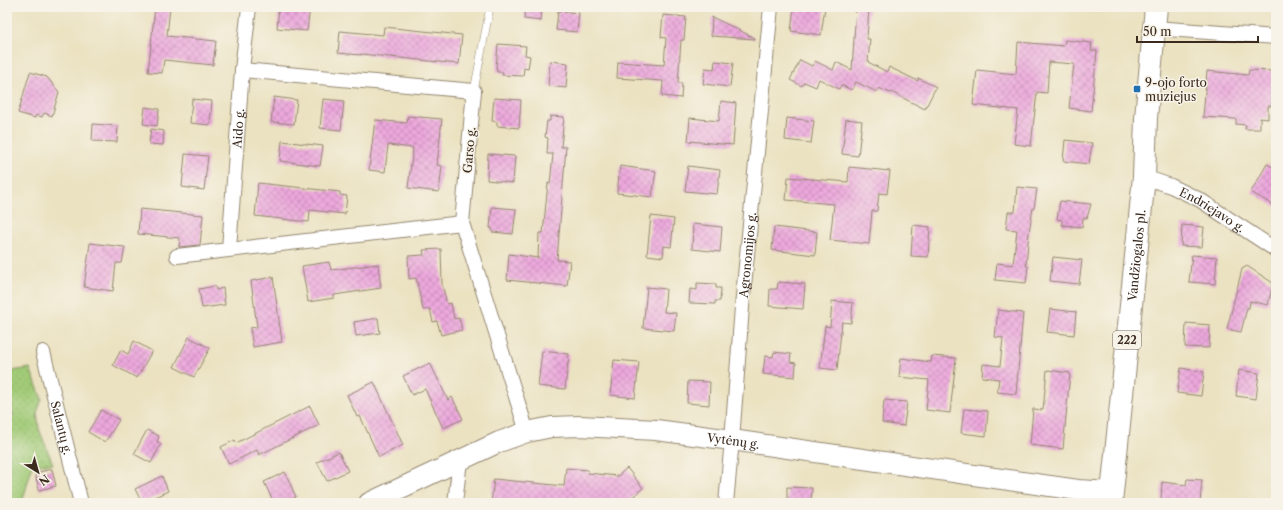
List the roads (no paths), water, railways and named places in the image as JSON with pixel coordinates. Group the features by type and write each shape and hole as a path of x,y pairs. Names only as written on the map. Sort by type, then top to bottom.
{"main road":[{"name":"Vandžiogalos pl.","path":"1111,498 1144,177 1146,118 1155,18"},
{"name":"Vytėnų g.","path":"369,503 499,442 527,432 580,426 656,430 732,440 1078,490 1111,498"}],"street":[{"name":"Aido g.","path":"229,249 242,70 249,7"},
{"name":"Agronomijos g.","path":"726,503 742,307 771,7"},
{"path":"1155,18 1276,37"},
{"path":"242,70 474,92"},
{"name":"Garso g.","path":"474,92 462,223 527,432"},
{"name":"Endriejavo g.","path":"1144,177 1171,186 1200,200 1276,250"},
{"path":"177,256 462,223"},
{"name":"Salantų g.","path":"43,352 80,503"},
{"path":"454,503 460,460"}],"lane":[{"path":"474,92 490,7"}],"place":[{"name":"9-ojo forto muziejus","path":"1137,89"}]}
